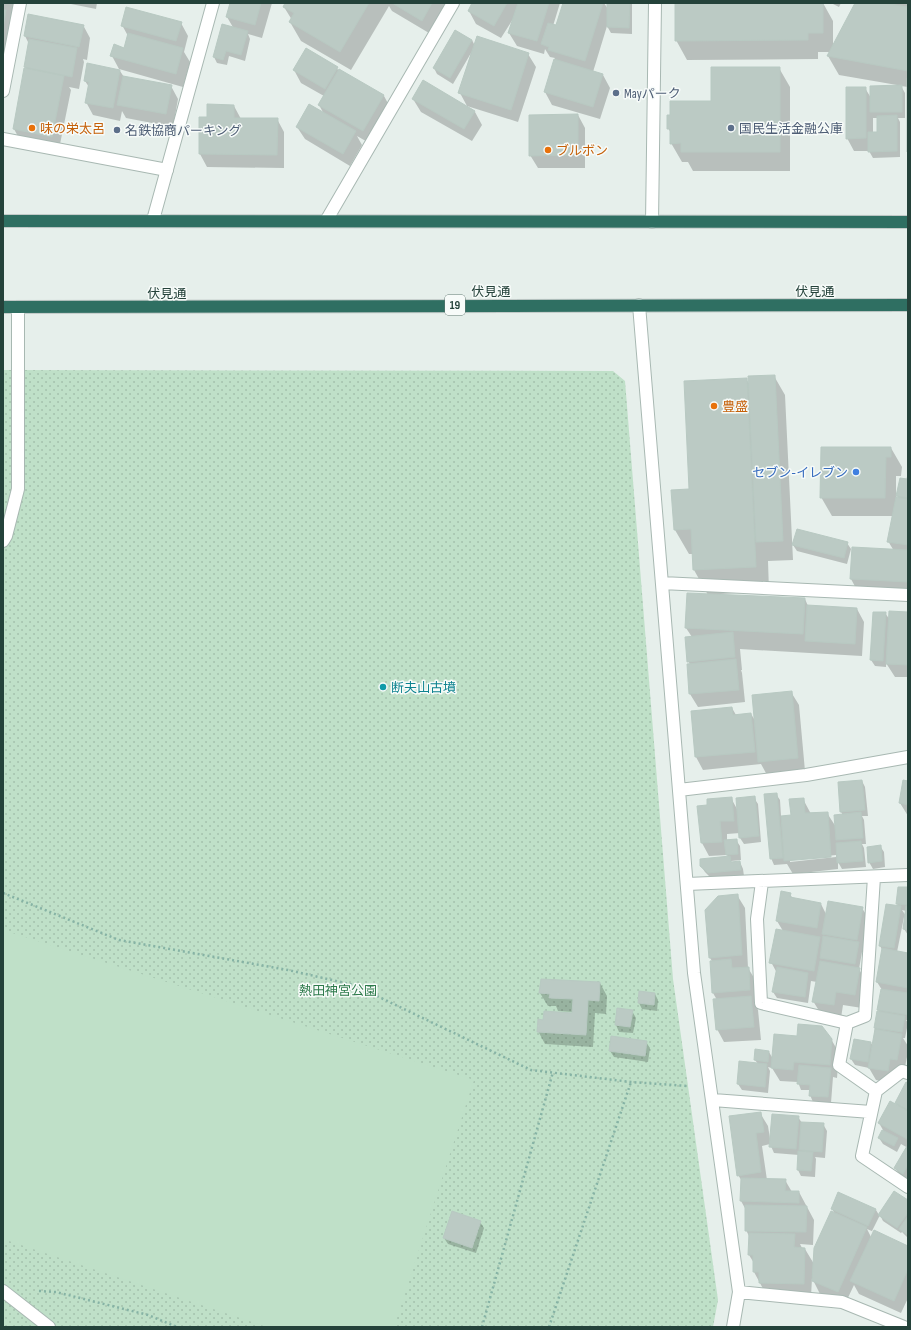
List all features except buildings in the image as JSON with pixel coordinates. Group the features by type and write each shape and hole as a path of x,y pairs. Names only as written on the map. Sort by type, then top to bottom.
{"highway":[{"path":"3,221 908,222"},
{"name":"伏見通","path":"3,307 908,305"}],"street":[{"path":"3,91 20,3"},
{"path":"153,220 213,3"},
{"path":"326,221 453,3"},
{"path":"652,222 655,3"},
{"path":"3,139 167,170"},
{"path":"639,305 694,973 739,1292 733,1327"},
{"path":"3,541 6,536 18,489 18,307"},
{"path":"662,583 908,595"},
{"path":"679,790 806,775 908,757"},
{"path":"687,884 908,876"},
{"path":"762,882 757,918 761,1003 846,1023 865,1016 874,877"},
{"path":"846,1023 839,1065 876,1091"},
{"path":"908,1073 902,1071 876,1091 862,1156 908,1187"},
{"path":"713,1100 871,1112"},
{"path":"3,1291 49,1326"},
{"path":"739,1292 842,1302 904,1327"}],"path":[{"path":"3,893 119,940 288,970 354,985 531,1070 631,1082 688,1086"},
{"path":"482,1327 553,1072"},
{"path":"549,1327 631,1082"},
{"path":"33,1291 56,1292 148,1315 177,1327"}],"green space":[{"name":"熱田神宮公園","path":"3,370 613,371 625,381 673,979 718,1300 713,1327 3,1327"},
{"path":"3,930 474,1080 394,1327 267,1327 3,1239"}],"place":[{"name":"Mayパーク","path":"616,93"},
{"name":"味の栄太呂","path":"32,128"},
{"name":"国民生活金融公庫","path":"731,128"},
{"name":"名鉄協商パーキング","path":"117,130"},
{"name":"ブルボン","path":"548,150"},
{"name":"豊盛","path":"714,406"},
{"name":"セブン-イレブン","path":"856,472"},
{"name":"断夫山古墳","path":"383,687"}]}
